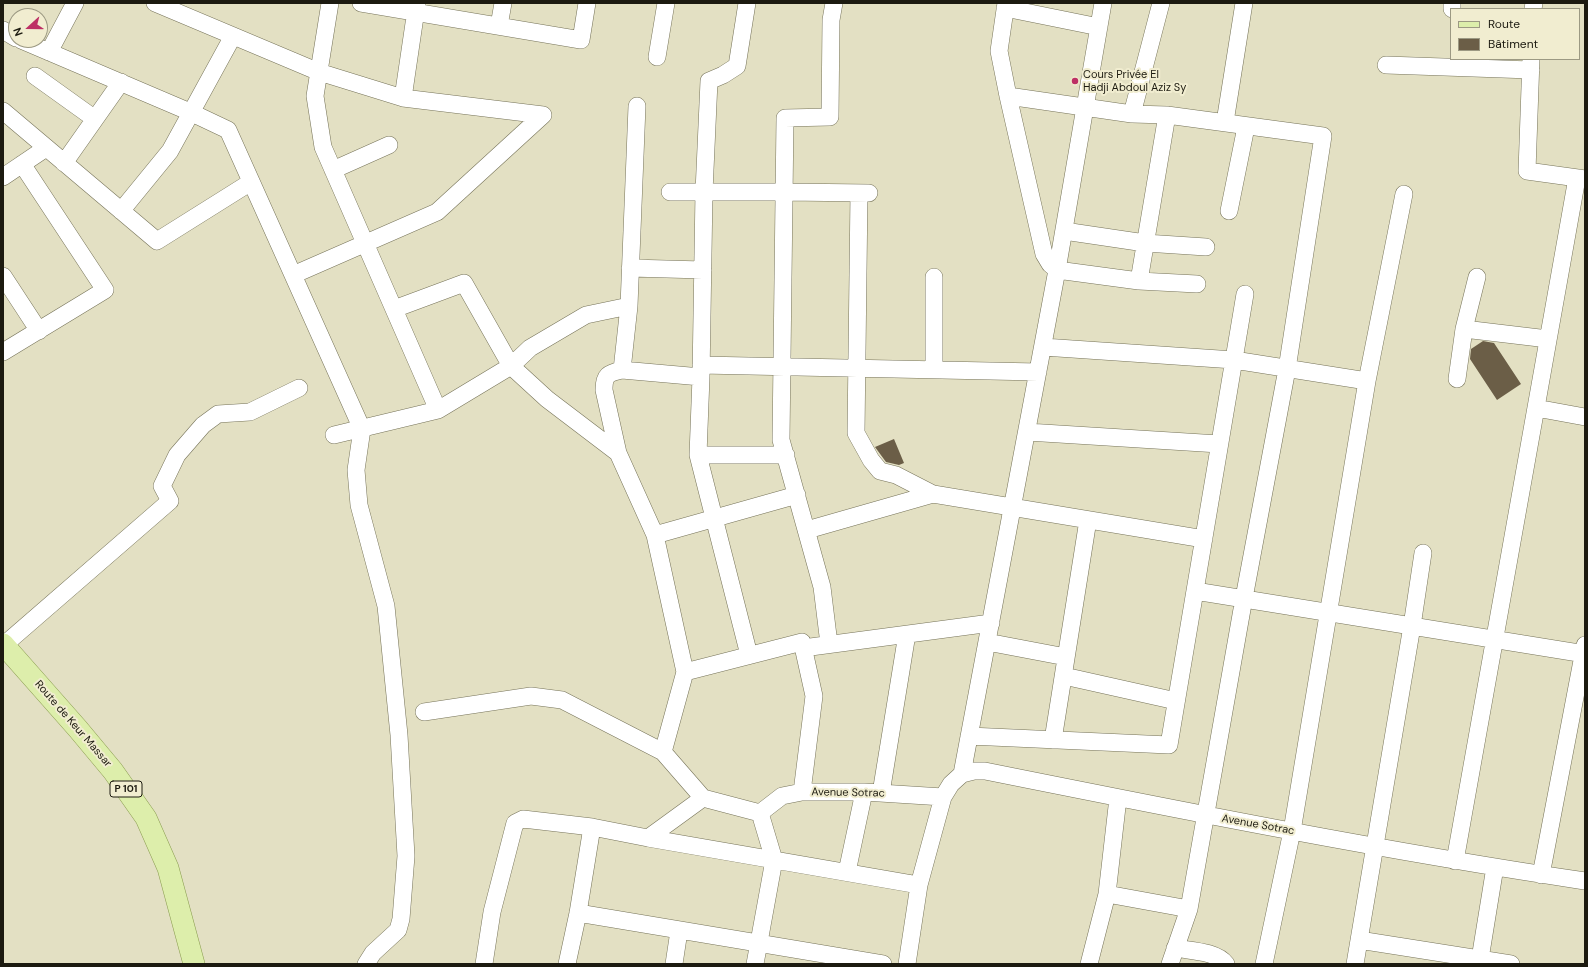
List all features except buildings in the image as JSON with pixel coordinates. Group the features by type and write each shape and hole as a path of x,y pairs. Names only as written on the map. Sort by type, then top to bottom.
{"main road":[{"name":"Route de Keur Massar","path":"3,644 78,728 113,771 146,818 168,868 194,964"}],"street":[{"path":"49,52 75,3"},
{"path":"155,3 319,72 403,98 543,115 437,212 292,275"},
{"path":"330,3 315,96 324,147 438,410"},
{"path":"361,3 416,7 499,26 581,40 587,3"},
{"path":"499,26 503,3"},
{"path":"657,57 666,3"},
{"path":"747,3 737,66 723,75 709,81 704,192 698,455 749,656"},
{"path":"824,3 831,20"},
{"path":"829,644 822,586 808,530 781,440 785,118 830,117 831,20 834,3"},
{"path":"831,20 846,3"},
{"path":"907,964 919,885 943,797 951,784 962,774 1058,270 1103,3"},
{"path":"1132,114 1161,3"},
{"path":"1225,122 1244,3"},
{"path":"1099,27 1006,6 999,51 1044,254 1050,264 1058,270 1139,281 1197,284"},
{"path":"403,98 416,7"},
{"path":"121,211 170,151 232,36"},
{"path":"40,48 190,112 228,130 362,429 356,470 359,505 386,606 399,735 406,856 401,919 398,930 373,953 366,964"},
{"path":"1386,65 1454,63 1531,65 1527,171 1581,179 1548,339 1455,861"},
{"path":"35,76 95,120"},
{"path":"64,163 121,82"},
{"path":"1008,96 1132,114 1167,115 1225,122 1246,127 1323,136 1287,369 1244,598 1189,909 1172,956 1209,954 1223,960 1226,964"},
{"path":"622,370 628,306 637,106"},
{"path":"3,111 157,241 251,182"},
{"path":"1139,281 1167,115"},
{"path":"1229,211 1246,127"},
{"path":"333,170 389,145"},
{"path":"3,177 46,148"},
{"path":"3,352 105,290 22,164"},
{"path":"670,192 864,193 856,368 856,433 871,460 880,471 896,476 933,494 1204,539"},
{"path":"1264,964 1292,831 1368,381 1404,194"},
{"path":"1064,231 1145,243 1206,247"},
{"path":"630,268 703,270"},
{"path":"3,276 39,331"},
{"path":"934,277 934,370"},
{"path":"1457,379 1464,329 1477,277"},
{"path":"394,309 464,283 511,366 547,400 618,452"},
{"path":"969,736 1169,745 1244,294"},
{"path":"334,435 438,410 511,366 530,348 586,315 628,306"},
{"path":"1464,329 1548,339"},
{"path":"1043,347 1234,360 1368,381"},
{"path":"663,752 685,672 655,535 618,452 604,390 606,376 612,372 622,370 701,371 782,367 1038,372"},
{"path":"3,644 170,501 162,486 178,455 203,425 218,414 250,412 299,388"},
{"path":"1536,408 1585,417"},
{"path":"1027,432 1220,444"},
{"path":"698,455 786,455"},
{"path":"808,530 933,494"},
{"path":"655,535 713,517 797,495"},
{"path":"1053,740 1088,520"},
{"path":"1355,964 1423,553"},
{"path":"1195,590 1495,640 1584,651 1541,875"},
{"path":"803,648 990,623"},
{"path":"881,793 907,634"},
{"path":"685,672 802,642 814,696 802,792"},
{"path":"987,642 1066,657"},
{"path":"1064,676 1176,701"},
{"path":"424,712 531,696 562,700 663,752 703,798 760,813 774,860 755,964"},
{"name":"Avenue Sotrac","path":"962,774 974,771 985,771 1206,816 1455,861 1585,881"},
{"name":"Avenue Sotrac","path":"760,813 782,796 802,792 864,792 943,797"},
{"path":"847,872 864,792"},
{"path":"648,838 703,798"},
{"path":"1089,964 1106,894 1118,798"},
{"path":"484,964 492,912 515,823 523,818 592,827 919,885"},
{"path":"567,964 578,913 592,827"},
{"path":"1480,959 1495,867"},
{"path":"1106,894 1189,909"},
{"path":"578,913 883,964"},
{"path":"674,964 679,931"},
{"path":"1359,940 1511,964"}],"place":[{"name":"Cours Privée El Hadji Abdoul Aziz Sy","path":"1075,81"}]}
